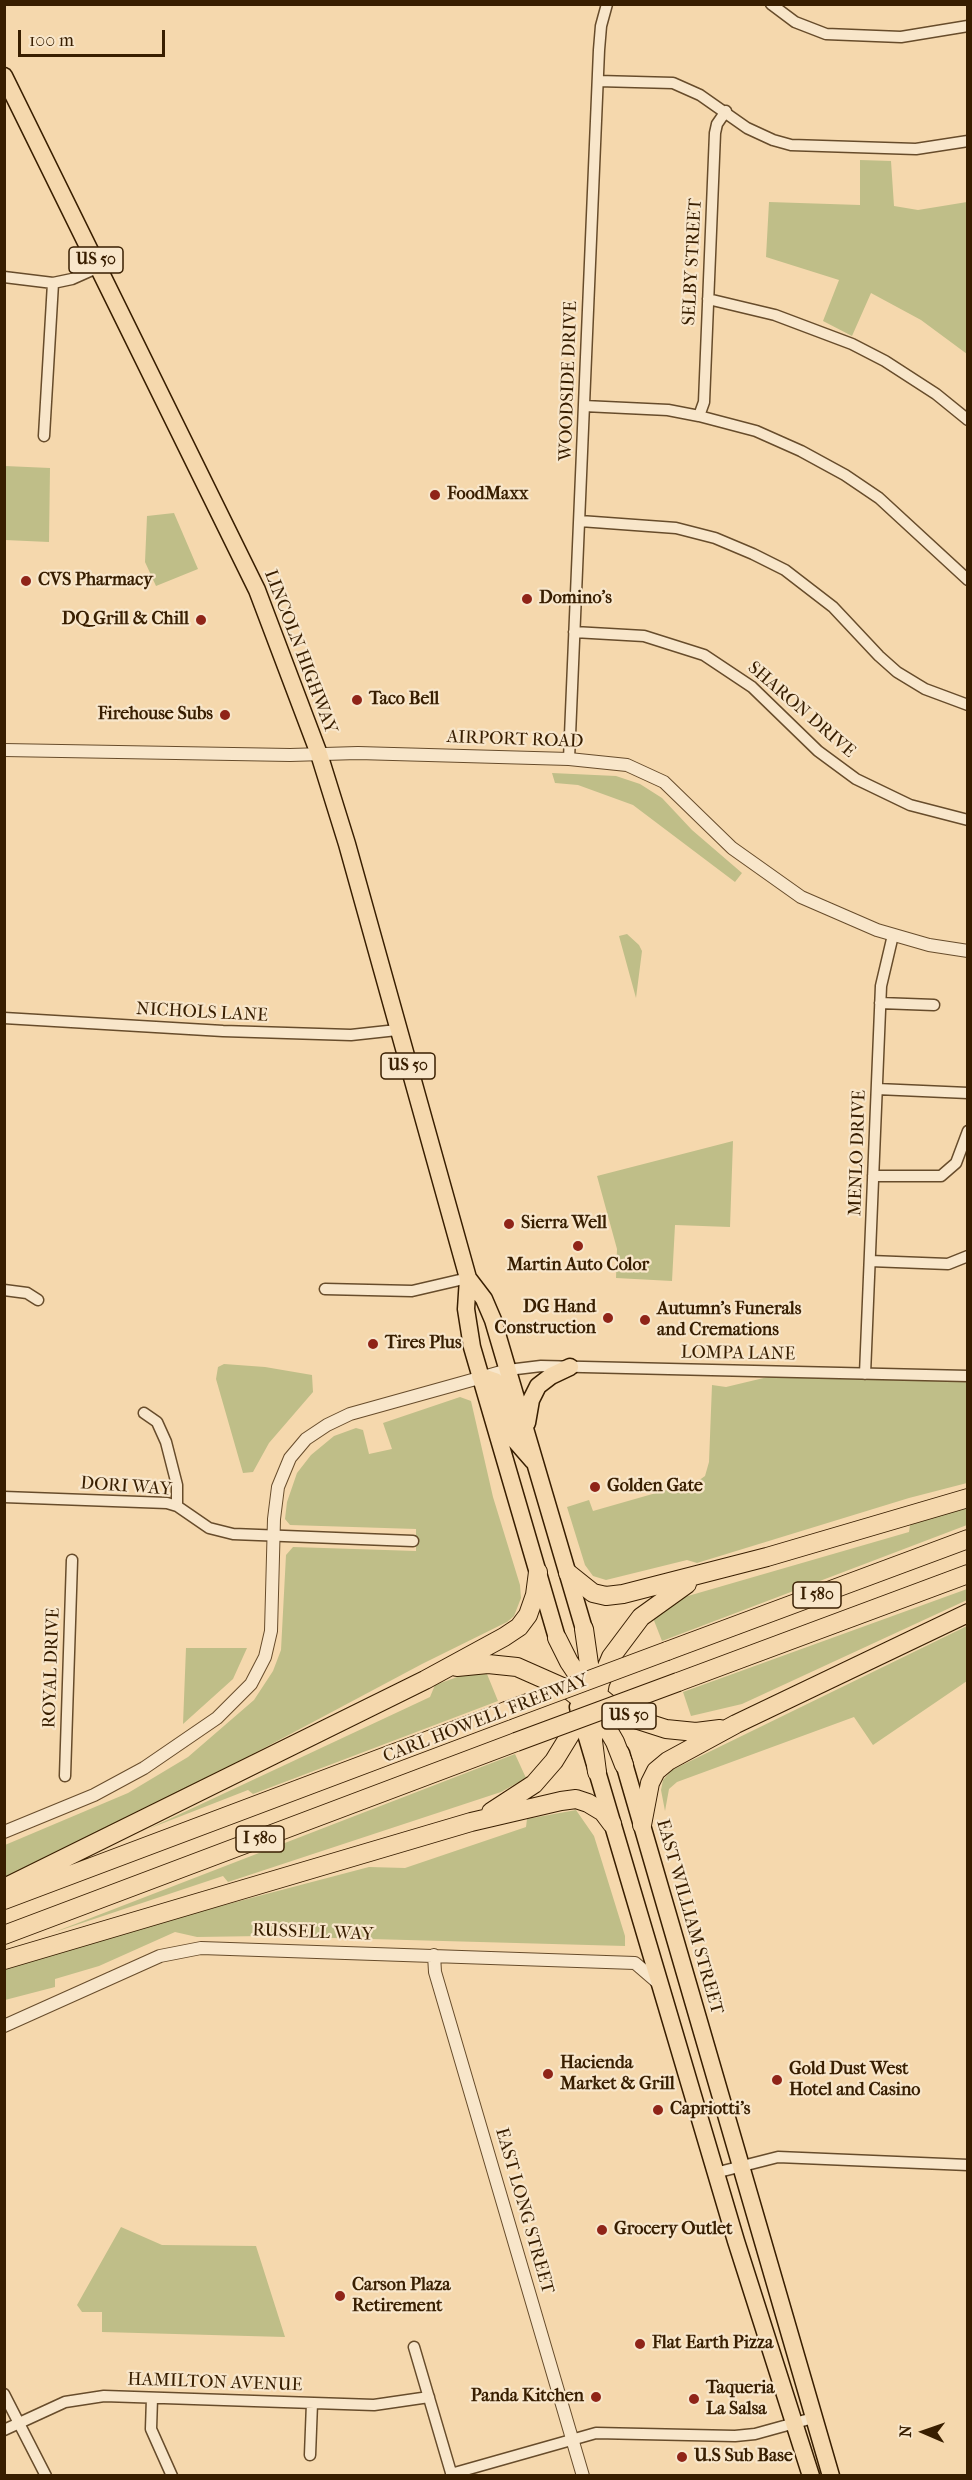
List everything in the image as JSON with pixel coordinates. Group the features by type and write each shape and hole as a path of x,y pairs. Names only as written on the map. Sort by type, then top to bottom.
{"highway":[{"path":"568,1573 583,1588 604,1596 623,1594 704,1574 968,1498"},
{"name":"CARL HOWELL FREEWAY","path":"4,1900 968,1539"},
{"path":"4,1888 424,1680 519,1627 531,1608 538,1572"},
{"path":"471,1822 512,1802 534,1784 566,1744 611,1657 636,1621 664,1598 704,1574"},
{"name":"CARL HOWELL FREEWAY","path":"4,1935 968,1574"},
{"name":"US 50","path":"557,1638 591,1698 638,1720 670,1730 703,1731 736,1724 968,1613"},
{"path":"584,1629 591,1660 593,1741 597,1772"},
{"path":"424,1680 463,1666 500,1664 531,1671 591,1698 608,1727 624,1765"},
{"path":"642,1825 647,1792 659,1768 676,1756 736,1724"},
{"path":"4,1960 471,1822 572,1799 593,1805 612,1824"}],"main road":[{"name":"LINCOLN HIGHWAY","path":"4,76 257,590 319,754 468,1278 467,1320 480,1376"},
{"name":"LINCOLN HIGHWAY","path":"468,1278 486,1303 508,1370"},
{"path":"526,1430 535,1390 547,1379 570,1367"},
{"name":"US 50","path":"508,1370 568,1573"},
{"name":"US 50","path":"480,1376 557,1638"},
{"path":"480,1376 495,1381 512,1437 535,1464"},
{"path":"568,1573 584,1629"},
{"name":"EAST WILLIAM STREET","path":"624,1765 831,2475"},
{"path":"597,1772 716,2173 811,2475"}],"street":[{"name":"WOODSIDE DRIVE","path":"569,759 598,81 601,26 607,4"},
{"path":"771,4 795,22 826,34 901,37 968,26"},
{"path":"598,81 673,83 726,111 747,128 773,140 791,145 916,149 968,141"},
{"name":"SELBY STREET","path":"699,416 704,402 715,134 717,124 726,111"},
{"path":"4,277 53,283 72,279 99,267"},
{"path":"44,436 53,283"},
{"path":"708,298 776,315 852,344 885,361 927,388 968,420"},
{"path":"584,406 668,410 699,416 756,432 801,451 845,475 879,498 968,580"},
{"path":"580,521 676,528 715,538 753,554 784,570 833,607 879,657 897,672 925,689 968,705"},
{"name":"SHARON DRIVE","path":"574,632 644,636 704,655 752,687 799,735 856,779 910,805 968,820"},
{"name":"AIRPORT ROAD","path":"4,750 358,753 569,759 627,765 658,777 732,848 793,892 848,920 893,935 968,951"},
{"name":"MENLO DRIVE","path":"865,1374 880,1003 882,975 893,935"},
{"path":"880,1003 934,1005"},
{"name":"NICHOLS LANE","path":"4,1018 223,1031 351,1035 397,1030"},
{"path":"877,1089 968,1093"},
{"path":"873,1176 932,1178 943,1175 956,1163 968,1131"},
{"path":"870,1261 948,1264 968,1256"},
{"path":"325,1289 408,1291 468,1278"},
{"path":"4,1290 23,1292 38,1300"},
{"name":"LOMPA LANE","path":"508,1370 535,1366 968,1376"},
{"path":"4,1832 94,1795 135,1774 189,1738 239,1698 259,1671 269,1640 276,1497 282,1473 293,1453 313,1434 350,1414 508,1370"},
{"path":"144,1413 158,1422 163,1434 177,1485 177,1506"},
{"name":"DORI WAY","path":"4,1497 154,1502 177,1506 209,1528 220,1532 413,1541"},
{"name":"ROYAL DRIVE","path":"65,1776 72,1560"},
{"path":"645,1936 644,1948 635,1962 661,1987"},
{"name":"RUSSELL WAY","path":"4,2026 142,1964 177,1952 225,1948 635,1962"},
{"name":"EAST LONG STREET","path":"434,1955 435,1972 583,2475"},
{"path":"716,2173 778,2157 968,2164"},
{"path":"414,2347 452,2475 609,2432 735,2436 755,2434 813,2418"},
{"path":"4,2394 46,2475"},
{"name":"HAMILTON AVENUE","path":"4,2430 65,2402 88,2397 374,2405 429,2397"},
{"path":"152,2398 151,2429 172,2475"},
{"path":"310,2455 312,2403"}],"shaded area":[{"path":"860,160 891,161 894,206 918,210 967,202 967,354 921,320 871,293 852,336 823,321 839,280 766,257 769,202 860,205"},
{"path":"5,466 50,468 49,542 5,540"},
{"path":"174,513 198,569 156,586 145,562 147,516"},
{"path":"552,773 616,776 640,784 662,798 692,830 742,873 735,882 633,805 578,785 555,783"},
{"path":"627,934 642,951 636,998 619,936"},
{"path":"733,1141 730,1227 675,1225 672,1281 616,1278 617,1249 597,1176"},
{"path":"224,1364 265,1367 312,1375 313,1392 269,1443 253,1472 243,1473 216,1379 218,1367"},
{"path":"772,1376 967,1381 967,1483 909,1498 697,1563 687,1560 606,1580 593,1576 585,1565 567,1507 589,1500 593,1511 698,1481 705,1476 709,1462 712,1385 726,1387"},
{"path":"460,1397 471,1401 493,1497 520,1585 521,1598 514,1616 507,1622 422,1664 221,1771 5,1879 5,1845 128,1793 188,1757 254,1700 273,1671 281,1650 286,1555 293,1547 416,1551 416,1529 290,1525 285,1519 287,1502 297,1473 311,1455 334,1436 356,1428 363,1430 369,1454 392,1449 383,1423"},
{"path":"967,1507 967,1525 662,1641 653,1618 681,1598 909,1532 910,1525"},
{"path":"967,1589 967,1600 742,1704 691,1716 683,1692"},
{"path":"967,1626 967,1681 873,1745 854,1717 677,1782 669,1789 665,1811 661,1790 663,1780 672,1770"},
{"path":"186,1648 247,1648 233,1679 183,1724"},
{"path":"487,1674 498,1701 253,1794 248,1790 148,1829 430,1697 435,1685 460,1676"},
{"path":"515,1754 526,1778 501,1792 228,1882 223,1876 52,1933"},
{"path":"576,1810 594,1836 625,1936 625,1946 262,1936 197,1937 175,1932 99,1966 55,1979 55,1987 5,2000 5,1968 152,1924 369,1867 405,1868 526,1827 527,1819"},
{"path":"121,2227 162,2245 256,2246 285,2337 102,2332 102,2312 82,2312 77,2305"}],"place":[{"name":"FoodMaxx","path":"435,495"},
{"name":"CVS Pharmacy","path":"26,581"},
{"name":"Domino's","path":"527,599"},
{"name":"DQ Grill & Chill","path":"201,620"},
{"name":"Taco Bell","path":"357,700"},
{"name":"Firehouse Subs","path":"225,715"},
{"name":"Sierra Well","path":"509,1224"},
{"name":"Martin Auto Color","path":"578,1246"},
{"name":"DG Hand Construction","path":"608,1318"},
{"name":"Autumn's Funerals and Cremations","path":"645,1320"},
{"name":"Tires Plus","path":"373,1344"},
{"name":"Golden Gate","path":"595,1487"},
{"name":"Hacienda Market & Grill","path":"548,2074"},
{"name":"Gold Dust West Hotel and Casino","path":"777,2080"},
{"name":"Capriotti's","path":"658,2110"},
{"name":"Grocery Outlet","path":"602,2230"},
{"name":"Carson Plaza Retirement","path":"340,2296"},
{"name":"Flat Earth Pizza","path":"640,2344"},
{"name":"Panda Kitchen","path":"596,2397"},
{"name":"Taqueria La Salsa","path":"694,2399"},
{"name":"U.S Sub Base","path":"682,2457"}]}
